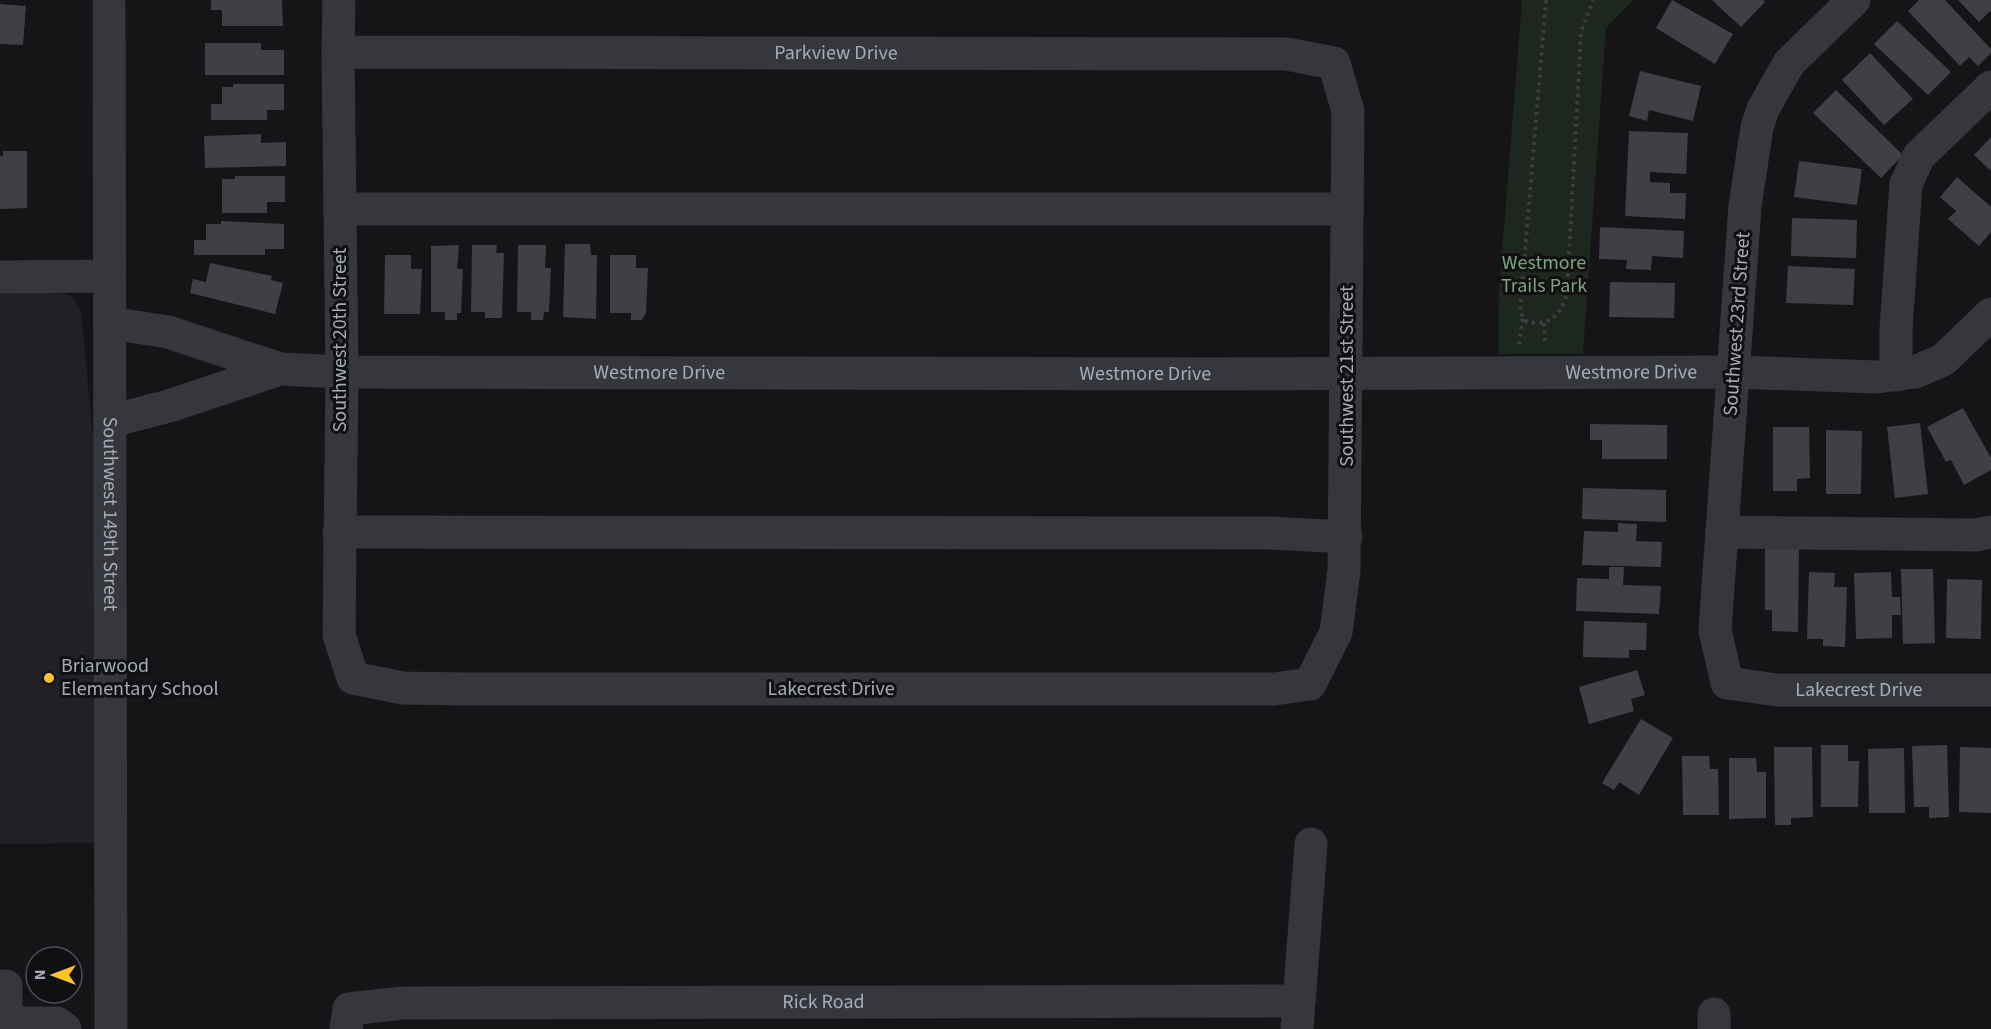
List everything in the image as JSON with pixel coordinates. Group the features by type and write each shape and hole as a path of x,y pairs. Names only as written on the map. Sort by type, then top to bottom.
{"street":[{"name":"Southwest 149th Street","path":"109,0 111,1029"},
{"name":"Southwest 20th Street","path":"339,0 342,372 339,634 353,678"},
{"name":"Southwest 23rd Street","path":"1727,682 1715,630 1750,159 1763,109 1789,63 1854,0"},
{"name":"Parkview Drive","path":"338,52 1286,54 1334,63"},
{"name":"Southwest 21st Street","path":"1310,684 1336,632 1346,537 1348,111 1334,63"},
{"path":"1896,375 1896,328 1905,184 1919,156 1991,87"},
{"path":"341,208 1347,209"},
{"path":"0,277 109,276"},
{"name":"Westmore Drive","path":"110,323 168,332 280,369 342,372 1733,372 1896,375 1915,372 1942,360 1991,314"},
{"name":"Westmore Drive","path":"111,421 169,406 280,369"},
{"path":"339,532 1309,533 1346,537"},
{"path":"1722,532 1921,534 1991,532"},
{"name":"Lakecrest Drive","path":"353,678 403,688 456,689 1274,689 1310,684"},
{"name":"Lakecrest Drive","path":"1727,682 1777,690 1991,690"},
{"path":"1298,1015 1311,844"},
{"path":"0,986 6,986 7,1026 57,1023 65,1029"},
{"name":"Rick Road","path":"348,1019 402,1003 1298,1015"}],"path":[{"path":"1546,0 1520,312 1527,322 1544,323 1554,318 1564,305 1567,292 1581,32 1593,0"},
{"path":"1517,352 1523,315"},
{"path":"1544,323 1545,344"}],"shaded area":[{"name":"Briarwood Elementary School","path":"0,292 56,292 72,296 81,310 100,513 97,843 0,844"}],"green space":[{"name":"Westmore Trails Park","path":"1522,0 1633,0 1606,28 1583,354 1498,354 1499,290"}],"building":[{"path":"211,0 282,0 283,26 222,26 222,10 211,10"},
{"path":"1672,0 1733,34 1715,64 1656,28"},
{"path":"1712,0 1763,0 1765,2 1741,27"},
{"path":"1919,0 1945,0 1991,49 1991,53 1978,66 1969,57 1960,66 1908,11"},
{"path":"1958,0 1991,0 1991,10 1979,22"},
{"path":"0,4 26,6 23,45 0,44"},
{"path":"1897,21 1951,72 1928,95 1874,44"},
{"path":"205,43 261,43 261,50 284,50 284,75 205,75"},
{"path":"1870,53 1913,99 1884,125 1842,80"},
{"path":"1640,71 1701,86 1693,121 1649,110 1647,121 1629,116"},
{"path":"233,84 284,84 284,110 267,110 267,120 211,120 211,104 222,104 222,87 233,87"},
{"path":"1836,90 1903,155 1881,178 1813,113"},
{"path":"1629,131 1688,133 1686,174 1650,172 1650,182 1670,183 1670,193 1686,193 1685,219 1625,216"},
{"path":"261,134 261,143 286,142 286,166 205,168 204,136"},
{"path":"1991,137 1991,171 1974,155"},
{"path":"3,151 27,151 27,208 0,209 0,156 3,156"},
{"path":"1799,161 1862,169 1857,205 1794,197"},
{"path":"235,176 285,176 285,202 267,202 267,213 222,213 222,179 235,179"},
{"path":"1957,177 1991,207 1991,232 1979,246 1948,219 1956,211 1940,197"},
{"path":"1792,218 1857,220 1856,258 1791,256"},
{"path":"221,221 284,224 284,249 265,249 265,255 194,255 194,240 206,240 206,224 221,224"},
{"path":"1600,227 1684,231 1683,258 1652,256 1651,270 1626,269 1627,260 1599,259"},
{"path":"565,244 590,244 591,255 597,255 596,319 563,317"},
{"path":"459,245 457,269 463,269 461,313 457,313 457,320 445,320 445,312 431,312 431,246"},
{"path":"472,245 497,245 496,253 504,253 502,318 485,318 485,312 471,312"},
{"path":"518,245 546,245 545,268 551,268 549,312 544,312 543,320 531,320 531,312 517,312"},
{"path":"385,255 411,255 411,269 422,269 420,314 384,314"},
{"path":"610,255 636,255 636,268 648,268 646,313 642,320 631,320 631,313 610,313"},
{"path":"210,263 272,276 271,280 283,283 275,314 190,293 193,279 206,282"},
{"path":"1788,266 1855,269 1853,305 1786,303"},
{"path":"1610,282 1675,283 1674,318 1609,317"},
{"path":"1963,408 1991,458 1991,470 1964,485 1951,460 1946,462 1927,427"},
{"path":"1920,423 1928,494 1895,498 1887,427"},
{"path":"1590,424 1667,425 1667,459 1602,459 1602,440 1590,440"},
{"path":"1773,427 1809,427 1810,478 1797,479 1797,491 1773,491"},
{"path":"1826,430 1862,431 1861,494 1826,494"},
{"path":"1583,488 1666,490 1666,522 1582,519"},
{"path":"1618,523 1637,524 1636,541 1662,542 1661,567 1582,565 1584,531 1618,532"},
{"path":"1765,549 1799,549 1798,632 1772,631 1772,610 1765,610"},
{"path":"1609,567 1624,567 1623,585 1661,586 1659,614 1576,611 1577,578 1609,579"},
{"path":"1901,569 1933,569 1935,643 1903,644"},
{"path":"1809,572 1835,573 1834,587 1847,587 1845,647 1823,646 1823,639 1807,639"},
{"path":"1891,572 1892,597 1900,597 1901,615 1892,615 1892,638 1856,639 1854,573"},
{"path":"1947,579 1982,580 1981,639 1946,638"},
{"path":"1584,621 1647,623 1646,650 1629,650 1629,658 1583,657"},
{"path":"1637,670 1645,695 1631,699 1634,711 1589,724 1579,687"},
{"path":"1641,719 1673,738 1639,795 1619,782 1614,790 1602,783"},
{"path":"1821,745 1848,745 1848,761 1859,761 1858,807 1821,807"},
{"path":"1947,745 1949,817 1929,818 1929,807 1914,807 1912,746"},
{"path":"1774,747 1812,747 1813,817 1791,818 1791,825 1775,825"},
{"path":"1960,747 1991,748 1991,813 1959,812"},
{"path":"1904,748 1905,813 1869,813 1868,749"},
{"path":"1682,756 1709,756 1710,769 1718,769 1719,815 1683,815"},
{"path":"1729,758 1756,758 1757,772 1766,772 1766,818 1729,819"}],"place":[{"name":"Briarwood Elementary School","path":"49,678"}]}
